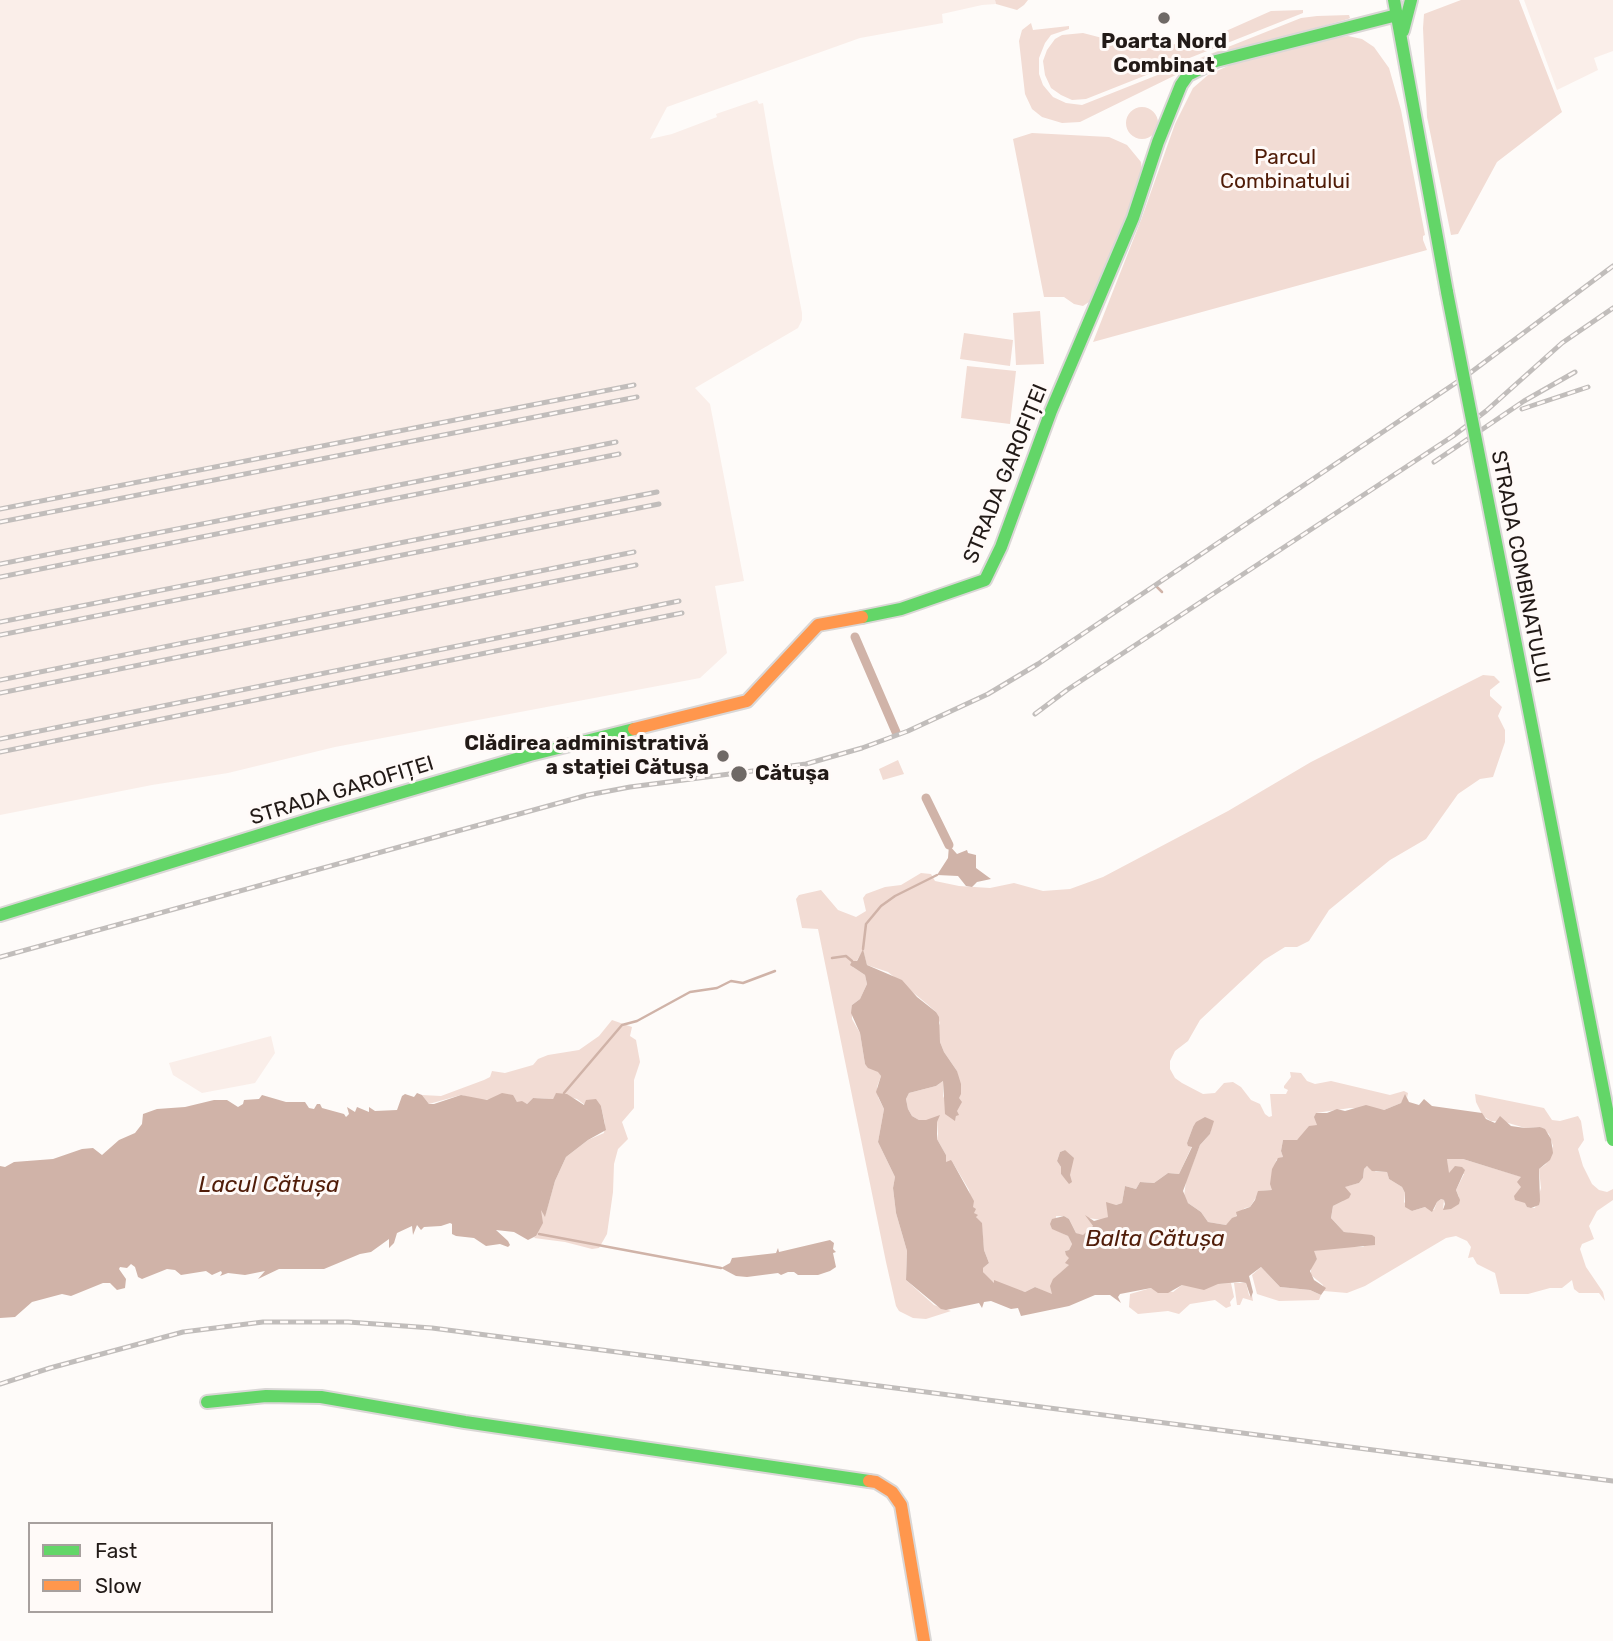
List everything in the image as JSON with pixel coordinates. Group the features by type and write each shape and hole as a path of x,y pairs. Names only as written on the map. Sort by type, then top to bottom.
{"street":[{"name":"STRADA COMBINATULUI","path":"1394,0 1447,292 1613,1140"},
{"path":"1401,38 1411,0"},
{"name":"STRADA GAROFIȚEI","path":"0,915 530,755 747,701 818,625 901,609 985,580 1001,547 1051,411 1130,227 1174,100 1188,75 1230,56 1397,15"},
{"path":"207,1402 266,1396 321,1397 465,1422 876,1482 892,1492 901,1505 924,1641"}],"shaded area":[{"path":"0,0 995,0 996,4 942,14 943,23 860,38 667,107 650,139 672,134 717,117 716,114 757,100 759,104 763,103 802,313 798,328 695,388 710,404 744,581 715,586 727,653 700,678 335,747 228,773 0,815"},
{"path":"1524,0 1613,0 1613,51 1594,58 1598,70 1557,90"},
{"path":"271,1036 275,1053 255,1083 202,1093 173,1075 169,1063"}],"green space":[{"path":"995,0 1028,0 1017,10 996,4"},
{"path":"1461,0 1519,0 1562,112 1497,162 1458,234 1451,235 1427,117 1423,28 1424,14"},
{"path":"1303,10 1303,13 1086,99 1072,100 1061,95 1051,88 1045,75 1043,61 1047,50 1055,39 1062,35 1083,33 1150,48 1208,39 1271,11"},
{"path":"1349,15 1348,19 1236,50 1192,67 1080,122 1062,123 1042,117 1032,109 1025,94 1019,41 1022,30 1031,23 1033,30 1069,26 1069,29 1051,35 1045,43 1039,58 1039,74 1043,85 1053,97 1066,103 1082,105 1301,18"},
{"name":"Parcul Combinatului","path":"1348,36 1362,39 1374,47 1389,68 1401,110 1425,235 1423,240 1427,250 1093,342 1175,124 1193,88 1208,75 1230,65"},
{"path":"1142,107 1154,111 1158,123 1154,135 1142,139 1130,135 1126,123 1130,111"},
{"path":"1032,133 1109,137 1127,145 1141,162 1139,185 1089,302 1083,306 1064,297 1044,297 1013,139"},
{"path":"1040,311 1044,364 1016,365 1013,313"},
{"path":"964,333 1013,340 1010,366 960,359"},
{"path":"967,366 1016,371 1010,424 961,418"},
{"path":"1483,675 1494,676 1500,682 1490,690 1490,696 1502,707 1498,716 1505,730 1505,742 1493,777 1480,779 1458,794 1426,839 1390,860 1329,910 1309,941 1297,947 1285,947 1264,960 1200,1020 1188,1041 1175,1051 1170,1061 1170,1069 1175,1078 1203,1094 1215,1093 1224,1083 1233,1082 1241,1087 1251,1100 1260,1104 1269,1117 1272,1116 1270,1094 1286,1094 1288,1090 1284,1086 1291,1077 1290,1072 1301,1073 1307,1081 1315,1084 1331,1081 1390,1095 1404,1091 1408,1093 1407,1098 1406,1095 1401,1103 1384,1110 1350,1108 1316,1113 1317,1125 1297,1140 1283,1140 1283,1157 1276,1160 1273,1190 1260,1191 1250,1207 1245,1208 1226,1225 1208,1222 1184,1196 1186,1181 1200,1145 1210,1134 1212,1125 1193,1127 1187,1143 1192,1146 1179,1174 1168,1173 1154,1183 1140,1182 1136,1189 1125,1186 1122,1203 1116,1205 1108,1217 1102,1220 1088,1218 1093,1226 1083,1236 1076,1233 1069,1219 1056,1216 1058,1231 1068,1236 1072,1244 1069,1250 1065,1251 1070,1258 1070,1265 1059,1274 1052,1295 1035,1287 1025,1292 995,1284 987,1279 983,1272 983,1268 989,1263 984,1250 982,1229 974,1213 969,1190 953,1163 946,1162 946,1155 937,1139 937,1122 919,1120 912,1116 908,1109 906,1099 909,1093 936,1086 943,1081 943,1096 955,1120 959,1098 957,1071 940,1042 940,1023 936,1012 888,972 867,965 863,950 853,967 865,975 867,984 860,999 852,1005 852,1019 860,1033 865,1064 881,1076 877,1087 884,1109 878,1142 895,1177 893,1188 896,1213 907,1251 906,1280 934,1305 951,1311 926,1319 913,1318 899,1311 886,1262 818,929 802,928 796,899 799,895 821,890 838,910 856,917 866,911 863,898 866,894 901,885 921,873 931,874 935,881 959,886 990,888 1014,883 1043,891 1070,889 1103,877 1228,811 1311,762","holes":["1065,1150 1070,1178 1066,1179 1061,1174 1057,1161 1060,1152"]},
{"path":"898,760 904,774 883,780 879,769"},
{"path":"612,1020 632,1027 630,1036 636,1040 640,1062 634,1080 634,1108 622,1122 628,1139 618,1149 614,1164 607,1234 599,1248 592,1249 534,1238 541,1208 545,1216 555,1181 566,1157 588,1140 604,1133 601,1106 585,1105 577,1099 556,1094 553,1099 533,1098 527,1104 515,1099 479,1100 461,1095 429,1104 422,1095 441,1096 484,1080 490,1077 492,1071 505,1073 533,1065 538,1059 548,1055 579,1050 599,1036"},
{"path":"1475,1094 1544,1108 1552,1120 1560,1121 1578,1116 1584,1140 1578,1149 1583,1166 1592,1184 1599,1190 1607,1192 1613,1189 1613,1200 1597,1211 1589,1226 1594,1239 1582,1244 1580,1249 1586,1267 1603,1292 1605,1301 1599,1293 1579,1293 1574,1289 1572,1280 1562,1288 1528,1294 1500,1294 1495,1273 1477,1264 1473,1257 1468,1258 1471,1247 1467,1241 1456,1236 1446,1238 1365,1286 1347,1293 1324,1291 1323,1285 1311,1275 1311,1267 1317,1259 1313,1251 1347,1246 1363,1247 1375,1237 1344,1232 1331,1218 1333,1206 1343,1201 1344,1187 1359,1183 1367,1166 1376,1172 1387,1172 1389,1179 1402,1187 1405,1193 1404,1202 1412,1211 1425,1207 1434,1210 1441,1199 1444,1200 1443,1209 1459,1197 1456,1190 1464,1174 1448,1174 1447,1159 1463,1159 1522,1177 1527,1207 1535,1208 1541,1188 1539,1169 1546,1164 1553,1146 1549,1134 1540,1127 1525,1128 1491,1121 1483,1116"},
{"path":"1261,1267 1280,1287 1310,1290 1321,1295 1319,1300 1279,1301 1257,1294 1252,1275"},
{"path":"1231,1283 1234,1297 1230,1302 1231,1306 1226,1308 1215,1300 1190,1304 1179,1314 1168,1311 1138,1314 1129,1307 1130,1294 1151,1288 1173,1292 1182,1285"},
{"path":"1234,1283 1246,1283 1253,1301 1243,1298 1240,1305 1237,1305"}],"water":[{"path":"949,845 957,854 967,850 968,853 976,855 976,868 991,879 977,882 972,887 966,886 958,876 937,875 948,858"},
{"name":"Balta Cătușa","path":"863,949 867,965 902,980 939,1017 940,1042 957,1071 961,1084 959,1098 962,1102 957,1111 959,1115 955,1121 945,1114 943,1081 936,1086 909,1093 906,1099 908,1109 912,1116 919,1120 940,1115 937,1122 937,1139 946,1155 946,1162 951,1160 974,1201 974,1213 982,1223 984,1250 989,1263 983,1268 983,1272 994,1283 994,1280 1025,1292 1035,1287 1052,1294 1050,1286 1053,1279 1069,1265 1065,1263 1069,1258 1065,1251 1069,1250 1072,1244 1068,1236 1052,1229 1052,1219 1064,1216 1069,1219 1076,1233 1083,1235 1093,1226 1085,1215 1094,1221 1108,1217 1106,1202 1116,1205 1122,1203 1125,1186 1136,1189 1140,1182 1154,1183 1168,1173 1179,1174 1192,1147 1187,1143 1193,1127 1205,1117 1214,1121 1210,1134 1200,1145 1183,1191 1188,1203 1201,1212 1208,1222 1226,1225 1237,1216 1236,1212 1250,1207 1258,1191 1272,1190 1272,1169 1278,1158 1283,1157 1283,1140 1297,1140 1309,1126 1317,1125 1314,1117 1316,1113 1337,1109 1345,1111 1366,1105 1384,1110 1401,1103 1405,1094 1409,1102 1419,1105 1424,1099 1432,1106 1482,1113 1486,1119 1495,1123 1500,1116 1511,1126 1545,1129 1551,1139 1553,1153 1550,1160 1539,1169 1539,1205 1531,1208 1515,1200 1514,1196 1521,1187 1517,1182 1521,1177 1463,1159 1447,1159 1449,1173 1455,1166 1465,1170 1456,1190 1459,1204 1443,1210 1445,1204 1441,1199 1432,1212 1425,1207 1412,1211 1405,1207 1402,1187 1389,1179 1387,1172 1372,1171 1367,1166 1359,1183 1345,1187 1351,1194 1349,1198 1333,1206 1331,1218 1344,1232 1372,1235 1375,1237 1375,1245 1314,1251 1317,1259 1310,1271 1314,1280 1326,1288 1321,1295 1310,1290 1280,1287 1261,1267 1249,1276 1253,1292 1251,1298 1246,1283 1240,1282 1218,1284 1204,1290 1182,1285 1168,1293 1158,1293 1151,1288 1120,1294 1118,1297 1121,1303 1110,1295 1095,1295 1069,1306 1021,1316 1018,1308 1011,1309 991,1301 984,1302 982,1308 979,1303 941,1309 906,1280 907,1251 896,1213 893,1188 895,1177 878,1142 884,1109 876,1092 881,1076 865,1064 860,1033 851,1013 852,1005 860,999 867,984 865,975 850,965 852,961 857,961"},
{"name":"Lacul Cătușa","path":"417,1093 429,1104 461,1095 487,1100 502,1093 513,1095 517,1102 527,1104 533,1098 553,1099 556,1093 567,1094 584,1105 586,1100 596,1099 601,1106 606,1130 566,1157 555,1181 545,1217 541,1210 543,1223 536,1236 528,1240 514,1232 496,1230 508,1241 508,1247 500,1244 486,1246 474,1238 456,1236 452,1234 450,1223 424,1227 421,1230 417,1225 413,1235 412,1226 397,1233 389,1248 389,1239 371,1252 324,1269 279,1269 258,1279 265,1271 220,1276 221,1271 212,1275 206,1271 181,1275 175,1270 167,1269 142,1279 131,1264 127,1268 119,1269 126,1279 125,1288 117,1290 110,1283 103,1283 71,1296 62,1294 32,1302 15,1317 0,1318 0,1166 5,1167 14,1162 53,1159 82,1149 93,1148 102,1155 119,1140 135,1133 142,1124 143,1114 157,1109 185,1107 214,1100 227,1100 238,1107 244,1100 259,1099 262,1095 286,1102 305,1102 309,1108 314,1109 320,1104 322,1108 344,1114 346,1117 349,1114 347,1107 355,1112 357,1107 369,1112 369,1107 375,1111 397,1110 402,1096 405,1094 414,1097"},
{"path":"1065,1150 1074,1158 1070,1175 1072,1182 1069,1184 1061,1174 1057,1161 1060,1152"},
{"path":"830,1240 834,1243 833,1249 836,1252 833,1253 836,1267 818,1275 788,1272 781,1275 778,1273 747,1277 736,1276 721,1268 730,1263 732,1258 776,1253 778,1248 779,1252"}],"waterway":[{"path":"1157,587 1162,592"},
{"path":"855,637 896,732"},
{"path":"926,798 949,845"},
{"path":"863,949 866,924 881,906 937,875"},
{"path":"832,958 846,956 852,961"},
{"path":"564,1093 622,1025 637,1021 690,992 717,988 731,981 743,983 775,971"},
{"path":"539,1234 721,1268"}],"railway":[{"path":"0,957 588,795 806,764 908,731 988,694 1038,664 1466,376 1613,266"},
{"path":"1035,714 1067,690 1453,436 1486,411 1562,343 1613,308"},
{"path":"1434,462 1524,401 1575,372"},
{"path":"0,509 634,385"},
{"path":"1522,409 1588,387"},
{"path":"0,522 637,397"},
{"path":"0,564 616,442"},
{"path":"0,577 619,454"},
{"path":"0,622 657,492"},
{"path":"0,635 659,504"},
{"path":"0,680 634,552"},
{"path":"0,693 636,565"},
{"path":"0,739 679,601"},
{"path":"0,752 682,613"},
{"path":"0,1384 183,1332 263,1322 348,1322 432,1328 1613,1481"}],"traffic: fast":[{"path":"1394,0 1447,292"},
{"path":"1403,31 1411,0"},
{"path":"862,617 901,609 985,580 1001,547 1051,411 1133,218 1158,142 1181,85 1188,75 1216,61 1397,15"},
{"path":"1447,292 1613,1140"},
{"path":"0,915 321,816 530,755 634,729"},
{"path":"207,1402 266,1396 321,1397 465,1422 869,1481"}],"traffic: slow":[{"path":"634,729 747,701 818,625 862,617"},
{"path":"869,1481 876,1482 892,1492 901,1505 924,1641"}],"place":[{"name":"Poarta Nord Combinat","path":"1164,18"},
{"name":"Clădirea administrativă a stației Cătuşa","path":"723,756"},
{"name":"Cătuşa","path":"739,774"}]}
